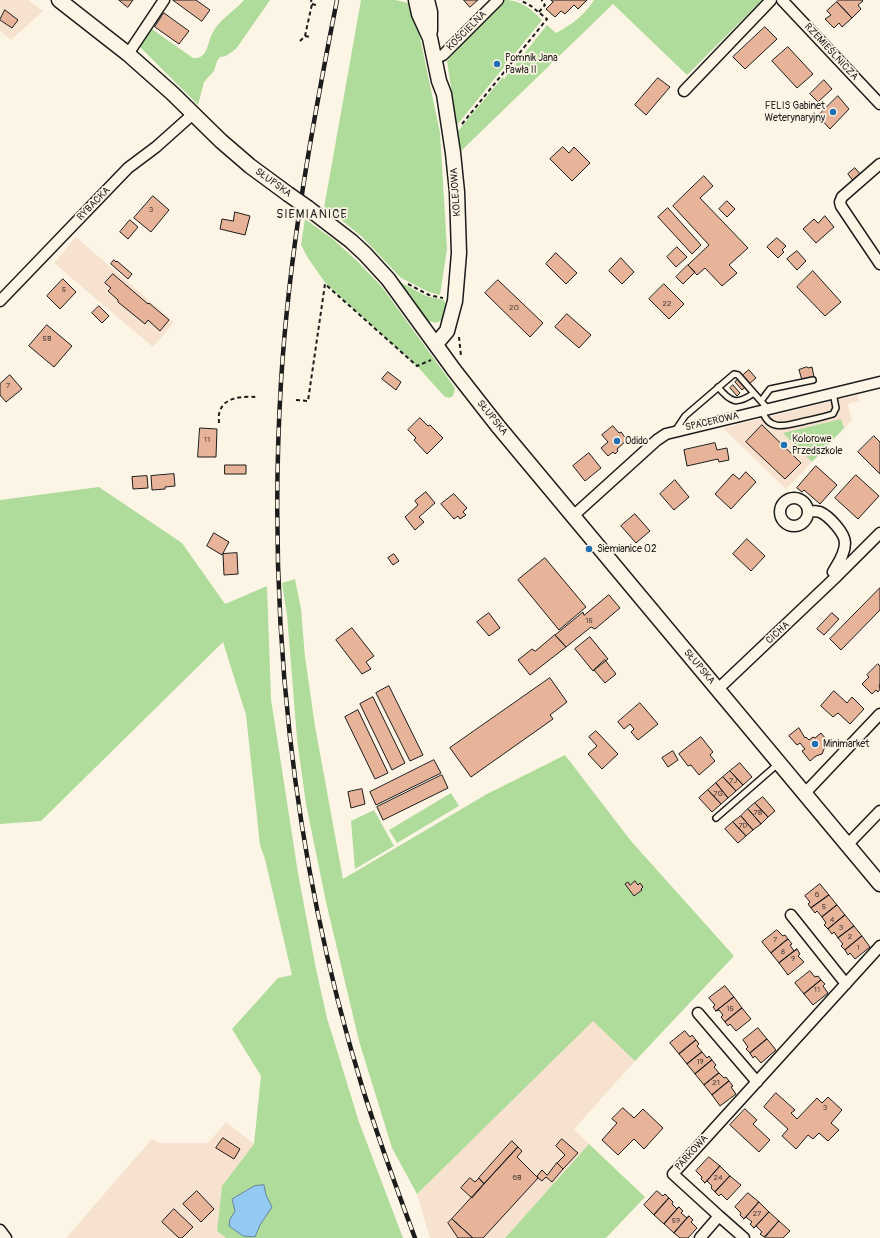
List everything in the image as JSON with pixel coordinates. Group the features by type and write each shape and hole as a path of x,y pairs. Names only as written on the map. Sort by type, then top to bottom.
{"main road":[{"name":"SŁUPSKA","path":"59,0 128,54 237,155 351,241 379,268 492,419 880,884"},
{"path":"416,0 419,14 430,38"},
{"path":"427,0 430,12 430,38"},
{"name":"KOLEJOWA","path":"430,38 439,81 444,94 453,153 457,192 459,253 456,294 451,322 444,336 436,344"}],"street":[{"path":"128,54 164,0"},
{"name":"KOŚCIELNA","path":"434,59 443,55 498,0"},
{"path":"684,91 771,0"},
{"name":"RZEMIEŚLNICZA","path":"782,0 880,104"},
{"name":"RYBACKA","path":"0,301 128,168 156,147 194,114"},
{"path":"880,164 842,197 840,202 841,206 880,264"},
{"name":"SPACEROWA","path":"573,516 657,440 666,434 764,407 880,382"},
{"path":"808,511 819,512 825,515 844,536 845,542 842,556 833,572 837,576"},
{"name":"CICHA","path":"718,689 880,533"},
{"path":"805,793 880,714"},
{"path":"846,843 852,840 880,811"},
{"path":"791,915 846,984"},
{"name":"PARKOWA","path":"719,1216 673,1174 880,946"},
{"path":"698,1013 757,1082"},
{"path":"700,1238 719,1216 744,1238"},
{"path":"0,1230 6,1238"}],"lane":[{"path":"674,431 685,416 734,374 738,375 754,393 764,407 767,420 775,425 784,426 833,414 836,408 833,393"},
{"path":"764,407 770,390 813,380"},
{"path":"718,388 726,397 734,401 744,400 754,393"},
{"path":"716,818 779,763"}],"path":[{"path":"300,41 306,36 312,4 311,0"},
{"path":"462,124 547,19 531,6 520,0"},
{"path":"539,12 545,5 542,0"},
{"path":"312,4 316,5"},
{"path":"306,36 310,37"},
{"path":"296,400 308,401 326,284 416,366 436,358"},
{"path":"459,335 458,342 461,358"},
{"path":"219,423 219,412 221,407 226,403 240,396 256,397"}],"shaded area":[{"path":"0,0 28,0 43,11 11,40 0,31"},
{"path":"76,237 174,322 153,347 54,263"},
{"name":"Kolorowe Przedszkole","path":"858,395 859,401 848,404 852,420 786,489 723,428"},
{"path":"593,1020 635,1061 574,1129 589,1144 505,1238 430,1238 417,1194"},
{"path":"226,1122 254,1144 222,1186 217,1231 226,1238 66,1238 152,1139 160,1143 208,1143"}],"green space":[{"path":"244,0 270,0 236,49 226,56 220,57 217,61 214,71 204,82 198,105 138,45 149,27 193,58 198,58 202,56 206,50 215,29"},
{"path":"361,0 395,0 413,4 440,133 447,249 440,295 429,292 401,278 362,237 324,208"},
{"path":"502,0 514,1 524,5 542,20 457,125 447,61"},
{"path":"594,0 762,0 687,75 613,4 461,151 458,131 503,77 504,79 547,25 556,33 577,19"},
{"path":"305,219 334,240 382,287 455,388 453,396 448,398 443,395 417,366 326,284 301,245"},
{"path":"398,281 426,296 444,300 445,303 448,304 443,320 435,323 427,320"},
{"path":"841,419 844,428 812,462 783,433"},
{"path":"99,487 182,543 225,604 267,586 271,699 298,873 316,969 327,1018 359,1122 403,1238 226,1238 217,1231 222,1186 254,1144 261,1076 232,1029 278,978 292,975 265,859 260,845 246,715 223,642 41,821 0,824 0,500"},
{"path":"295,579 301,609 305,657 315,726 343,879 487,794 565,755 631,841 734,956 635,1061 593,1021 417,1194 392,1148 359,1041 326,902 306,804 297,739 287,615 282,583"},
{"path":"451,793 459,806 397,843 389,830"},
{"path":"374,810 394,846 355,869 351,821"},
{"path":"589,1144 645,1197 606,1238 505,1238"}],"water":[{"path":"264,1185 266,1195 272,1207 260,1225 255,1237 243,1236 229,1226 230,1219 235,1211 232,1199 254,1186"}],"building":[{"path":"119,0 133,0 128,7"},
{"path":"173,0 196,0 210,10 202,21"},
{"path":"464,0 478,0 470,7"},
{"path":"551,0 587,0 578,9 574,5 565,14 561,11 555,17 546,9 553,2"},
{"path":"839,0 863,1 858,5 861,9 852,18 837,2"},
{"path":"837,2 852,18 842,27 839,23 834,28 825,19 831,15 827,11"},
{"path":"5,10 18,20 12,28 0,20"},
{"path":"164,13 189,31 179,44 155,27"},
{"path":"765,27 777,39 745,69 733,57"},
{"path":"788,47 813,74 797,88 772,61"},
{"path":"658,78 670,87 646,115 635,105"},
{"path":"824,80 832,89 818,102 810,94"},
{"name":"FELIS Gabinet Weterynaryjny","path":"838,96 849,109 830,129 818,116"},
{"path":"563,147 569,153 574,147 590,163 572,181 550,159"},
{"path":"855,168 861,175 854,182 848,174"},
{"path":"704,176 713,186 700,198 748,248 729,265 737,273 722,286 705,268 697,275 688,265 709,245 673,206"},
{"path":"153,196 169,210 151,232 134,218"},
{"path":"727,201 735,209 727,217 719,209"},
{"path":"668,208 701,245 692,254 658,217"},
{"path":"235,212 250,216 245,235 220,229 222,219 233,221"},
{"path":"825,216 834,227 816,243 803,229 814,219 818,223"},
{"path":"130,220 138,227 128,239 120,232"},
{"path":"777,238 786,246 782,250 784,252 778,258 767,247"},
{"path":"677,247 687,257 676,267 667,257"},
{"path":"797,251 806,261 797,270 787,259"},
{"path":"556,253 577,273 566,284 546,264"},
{"path":"621,258 634,272 622,284 609,271"},
{"path":"114,260 132,274 128,279 111,264"},
{"path":"688,265 695,272 683,284 676,277"},
{"path":"813,271 841,302 825,316 797,287"},
{"path":"113,274 169,320 160,331 148,320 145,324 118,302 118,300 108,291 111,288 105,283"},
{"path":"63,279 76,292 60,309 47,296"},
{"path":"498,280 543,323 530,337 485,293"},
{"path":"664,284 684,304 669,319 649,299"},
{"path":"99,306 109,316 102,323 92,313"},
{"path":"567,314 591,335 579,348 555,327"},
{"path":"47,325 72,346 54,367 29,346"},
{"path":"812,367 814,377 802,380 799,370"},
{"path":"749,370 756,378 742,390 735,382"},
{"path":"388,372 401,382 396,390 382,379"},
{"path":"10,375 22,389 6,402 0,395 0,384"},
{"path":"733,385 740,393 737,396 730,388"},
{"path":"420,418 428,426 430,425 443,438 427,454 414,440 416,438 408,430"},
{"path":"762,425 801,463 785,479 746,442"},
{"name":"Odido","path":"613,426 619,433 621,432 627,440 617,449 618,451 615,454 613,452 608,456 601,448 608,442 602,435"},
{"path":"200,428 217,429 216,457 198,457"},
{"path":"874,436 880,442 880,474 858,452"},
{"path":"715,443 717,450 727,448 729,460 719,462 718,459 687,466 684,450"},
{"path":"589,453 601,468 585,481 573,466"},
{"path":"225,465 246,465 246,474 225,474"},
{"path":"816,466 837,485 820,504 804,490 802,492 797,488"},
{"path":"746,472 756,482 731,509 715,494 733,474 739,479"},
{"path":"174,474 175,486 165,487 165,489 152,490 151,476"},
{"path":"856,475 879,496 858,519 835,498"},
{"path":"147,476 148,488 133,489 132,477"},
{"path":"675,480 689,497 674,510 660,494"},
{"path":"426,492 435,503 419,517 424,522 415,530 405,517 418,505 415,501"},
{"path":"454,494 467,508 463,512 466,515 460,519 458,516 454,519 441,504"},
{"path":"635,514 650,531 636,543 621,526"},
{"path":"214,533 229,542 222,555 207,546"},
{"path":"747,539 765,556 751,571 733,554"},
{"path":"237,553 238,574 224,575 223,554"},
{"path":"394,554 399,561 393,565 388,558"},
{"path":"545,558 586,607 559,630 518,580"},
{"path":"880,588 880,610 841,650 830,639"},
{"path":"609,595 620,608 595,629 591,627 566,647 555,635 583,612 584,615"},
{"path":"489,613 500,628 489,636 477,622"},
{"path":"832,613 839,619 824,635 817,629"},
{"path":"352,628 374,656 366,662 371,669 362,674 336,640"},
{"path":"555,635 566,647 530,675 518,660 532,649 535,651"},
{"path":"590,637 608,659 593,671 575,649"},
{"path":"605,660 616,674 605,683 594,670"},
{"path":"878,664 880,666 880,689 878,692 876,690 872,694 862,684 869,677 867,675"},
{"path":"550,678 567,702 550,715 553,719 471,777 450,748"},
{"path":"389,686 423,755 410,761 376,693"},
{"path":"834,691 847,703 852,697 864,709 850,724 838,713 833,717 821,706"},
{"path":"373,697 405,763 392,770 360,704"},
{"path":"640,703 658,724 638,740 631,732 634,729 630,724 624,729 618,722"},
{"path":"358,710 388,773 375,779 345,717"},
{"name":"Minimarket","path":"799,728 805,738 806,737 809,740 813,737 815,738 821,733 830,744 824,749 822,754 816,756 810,761 802,751 805,749 800,743 797,745 789,736"},
{"path":"596,731 618,754 602,769 588,754 597,746 589,737"},
{"path":"701,737 713,752 710,755 715,761 699,775 691,765 688,766 679,754"},
{"path":"673,751 678,760 668,767 662,758"},
{"path":"434,760 441,773 376,805 370,792"},
{"path":"740,763 752,777 743,785 730,771"},
{"path":"730,771 743,785 736,791 723,777"},
{"path":"442,775 448,788 383,820 377,807"},
{"path":"723,777 736,791 728,798 716,783"},
{"path":"716,783 728,798 721,804 708,790"},
{"path":"362,789 365,804 351,808 348,792"},
{"path":"708,790 721,804 712,812 699,798"},
{"path":"763,797 775,811 768,817 755,803"},
{"path":"755,803 768,817 761,824 748,809"},
{"path":"748,809 761,824 753,830 741,816"},
{"path":"741,816 753,830 746,836 733,822"},
{"path":"733,822 746,836 738,843 725,829"},
{"path":"635,881 638,885 640,883 643,887 641,889 642,890 634,896 625,884 628,882 630,885"},
{"path":"820,884 829,895 811,908 808,904 810,902 805,896"},
{"path":"829,895 837,905 822,917 817,911 815,913 811,908"},
{"path":"837,905 845,915 828,929 824,925 826,923 822,917"},
{"path":"845,915 854,926 838,938 834,932 832,934 828,929"},
{"path":"854,926 862,936 845,950 841,946 843,944 838,938"},
{"path":"777,930 788,939 771,953 762,942"},
{"path":"862,936 870,947 855,959 850,953 848,955 845,950"},
{"path":"788,939 792,944 790,945 794,951 797,949 779,963 771,953"},
{"path":"797,949 800,954 798,956 804,962 788,975 779,963"},
{"path":"810,971 815,977 818,976 821,980 804,994 795,983"},
{"path":"821,980 825,984 823,986 828,993 813,1005 804,994"},
{"path":"725,986 734,997 716,1011 713,1007 715,1005 709,998"},
{"path":"734,997 742,1008 725,1022 721,1017 723,1015 719,1010 716,1011"},
{"path":"742,1008 751,1019 736,1031 730,1024 728,1026 725,1022"},
{"path":"758,1028 767,1039 750,1053 746,1049 748,1047 743,1040"},
{"path":"685,1031 690,1037 692,1035 696,1040 679,1054 670,1043"},
{"path":"767,1039 776,1050 761,1063 755,1056 753,1058 750,1053"},
{"path":"696,1040 699,1044 697,1046 702,1052 687,1064 679,1054"},
{"path":"702,1052 707,1058 709,1056 712,1060 695,1074 687,1064"},
{"path":"712,1060 716,1065 714,1067 719,1073 704,1085 695,1074"},
{"path":"719,1073 724,1078 726,1077 729,1081 712,1095 704,1085"},
{"path":"729,1081 736,1094 720,1106 712,1095"},
{"path":"776,1093 795,1110 791,1113 797,1119 817,1098 822,1103 828,1097 842,1110 831,1123 839,1130 828,1141 819,1133 813,1139 808,1135 796,1149 782,1136 788,1129 764,1107"},
{"path":"623,1108 634,1118 643,1109 663,1128 644,1149 634,1139 618,1155 602,1140 617,1123 612,1119"},
{"path":"745,1109 757,1120 753,1124 770,1140 759,1152 730,1125"},
{"path":"223,1138 240,1149 234,1159 216,1148"},
{"path":"562,1139 578,1153 563,1169 557,1163 565,1155 556,1146"},
{"path":"512,1141 518,1147 484,1184 479,1178"},
{"path":"518,1147 522,1151 517,1157 538,1178 483,1238 473,1238 452,1219"},
{"path":"709,1157 720,1166 705,1183 696,1171"},
{"path":"557,1163 563,1169 552,1182 546,1177 542,1181 538,1178 537,1176 542,1170 547,1175"},
{"path":"720,1166 730,1176 715,1192 707,1181 705,1183"},
{"path":"730,1176 741,1185 727,1200 721,1194 719,1196 715,1192"},
{"path":"470,1178 475,1182 479,1178 484,1184 472,1198 461,1188"},
{"path":"197,1191 214,1209 201,1222 183,1204"},
{"path":"657,1191 663,1196 665,1194 669,1198 654,1215 644,1205"},
{"path":"748,1193 759,1202 744,1219 735,1207"},
{"path":"669,1198 677,1209 679,1207 664,1224 654,1215"},
{"path":"759,1202 769,1212 754,1228 750,1224 752,1222 746,1217 744,1219"},
{"path":"679,1207 683,1211 681,1213 687,1218 689,1216 674,1233 664,1224"},
{"path":"174,1209 193,1227 182,1238 179,1238 162,1222"},
{"path":"769,1212 779,1221 764,1237 760,1234 762,1232 756,1226 754,1228"},
{"path":"689,1216 693,1220 691,1222 697,1228 688,1238 680,1238 674,1233"},
{"path":"452,1219 473,1238 458,1238 448,1223"},
{"path":"779,1221 790,1231 783,1238 765,1238"}],"railway":[{"path":"337,0 310,142 296,238 285,334 281,382 278,470 278,559 282,647 290,736 302,824 317,911 337,998 361,1083 415,1238"}],"place":[{"name":"Pomnik Jana Pawła II","path":"497,64"},
{"name":"FELIS Gabinet Weterynaryjny","path":"833,112"},
{"name":"Odido","path":"617,441"},
{"name":"Kolorowe Przedszkole","path":"784,445"},
{"name":"Siemianice 02","path":"589,549"},
{"name":"Minimarket","path":"815,744"}],"district":[{"name":"SIEMIANICE","path":"312,215"}]}
